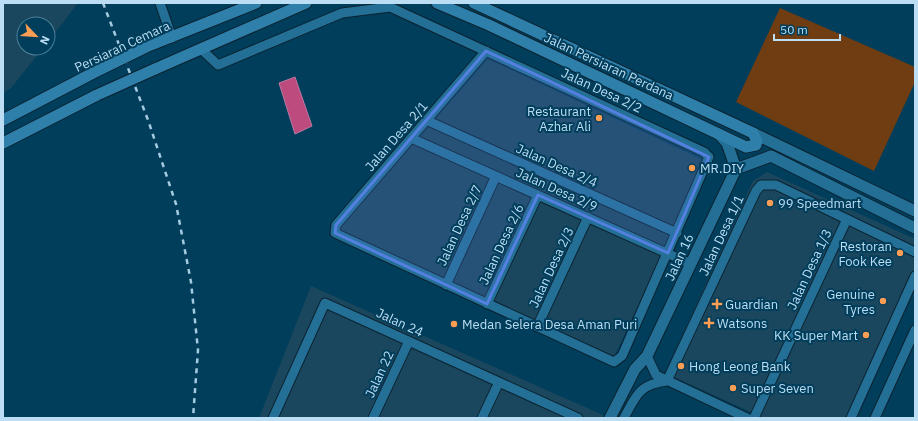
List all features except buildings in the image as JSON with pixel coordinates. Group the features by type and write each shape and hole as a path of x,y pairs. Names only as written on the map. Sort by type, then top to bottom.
{"main road":[{"name":"Persiaran Cemara","path":"3,120 93,73 146,48 256,3"},
{"path":"3,143 155,69 306,3"},
{"name":"Jalan Persiaran Perdana","path":"437,3 746,147 756,145 757,141 752,132 474,3"}],"street":[{"path":"160,3 172,38"},
{"path":"201,49 218,65 342,13 390,5"},
{"name":"Jalan Desa 2/2","path":"390,5 704,152 710,157 668,253"},
{"name":"Jalan Desa 2/1","path":"446,285 342,238 335,233 336,225 486,51"},
{"name":"Jalan Desa 2/4","path":"426,120 677,233"},
{"name":"Jalan Persiaran Perdana","path":"752,132 915,211"},
{"path":"717,133 727,143 736,169 771,156 777,143"},
{"name":"Jalan Desa 2/9","path":"411,138 691,264"},
{"path":"771,156 915,228"},
{"name":"Jalan 16","path":"610,418 635,369 647,356 736,169"},
{"name":"Jalan Desa 2/7","path":"446,285 496,176"},
{"name":"Jalan Desa 1/1","path":"666,381 756,191 762,185 776,185 847,219"},
{"name":"Jalan Desa 2/6","path":"487,304 538,195"},
{"name":"Jalan Desa 2/3","path":"537,327 588,217"},
{"path":"847,219 915,252"},
{"name":"Jalan Desa 1/3","path":"754,418 847,219"},
{"path":"446,285 614,362 622,356 668,253"},
{"path":"851,418 915,276"},
{"name":"Jalan 24","path":"273,418 325,303 578,418"},
{"path":"875,418 915,330"},
{"name":"Jalan 22","path":"373,418 409,341"},
{"path":"647,356 656,375 747,418"},
{"path":"624,418 636,396 643,388 653,383 666,381"},
{"path":"482,418 499,382"}],"highlighted area":[{"path":"486,51 709,157 668,253 538,195 487,304 342,238 335,233 336,225"}],"shaded area":[{"path":"3,3 78,3 56,32 56,16 16,16 16,56 37,56 11,88 3,93"},
{"path":"780,8 915,67 915,82 874,171 736,102"},
{"path":"488,59 701,159 703,167 613,359 338,230"},
{"path":"295,77 312,126 295,134 279,83"},
{"path":"767,172 915,239 915,289 856,418 764,418 665,373 753,181"},
{"path":"311,286 603,415 602,418 259,418"}],"railway":[{"path":"103,3 148,120 176,204 191,282 198,350 193,418"}],"place":[{"name":"Restaurant Azhar Ali","path":"599,118"},
{"name":"MR.DIY","path":"692,168"},
{"name":"99 Speedmart","path":"770,203"},
{"name":"Restoran Fook Kee","path":"900,253"},
{"name":"Genuine Tyres","path":"883,301"},
{"name":"Guardian","path":"717,304"},
{"name":"Watsons","path":"709,323"},
{"name":"Medan Selera Desa Aman Puri","path":"454,324"},
{"name":"KK Super Mart","path":"866,335"},
{"name":"Hong Leong Bank","path":"681,366"},
{"name":"Super Seven","path":"733,388"}]}
